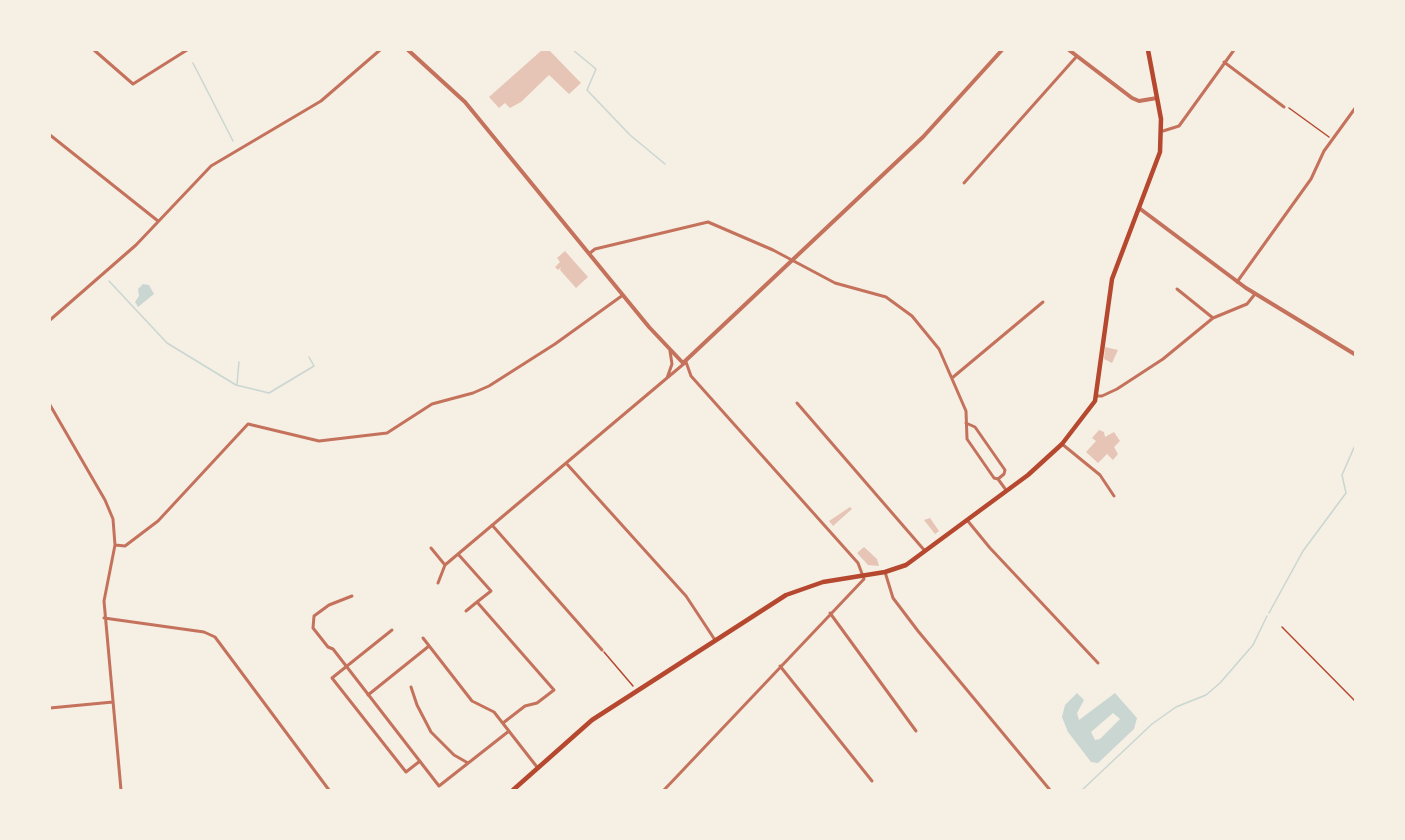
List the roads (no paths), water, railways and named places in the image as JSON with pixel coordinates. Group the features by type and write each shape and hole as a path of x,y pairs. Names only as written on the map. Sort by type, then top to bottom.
{"main road":[{"path":"513,790 592,720 715,640 800,589 863,574 885,572 906,565 1006,490 1062,444 1091,408 1096,396 1112,279 1160,152 1162,131 1148,50"}],"street":[{"path":"94,50 133,84 187,50"},
{"path":"50,320 136,244 211,166 321,101 380,50"},
{"path":"408,50 465,102 670,351 681,362 686,362"},
{"path":"438,583 445,565 686,362 941,120 1002,50"},
{"path":"1069,50 1132,98 1139,101 1157,98"},
{"path":"1162,131 1179,126 1234,50"},
{"path":"964,183 1077,56"},
{"path":"1224,62 1284,107"},
{"path":"1237,282 1315,173 1319,159 1356,107"},
{"path":"50,135 158,221"},
{"path":"1139,208 1237,282 1356,355"},
{"path":"590,253 595,249 708,222 793,260 835,283 883,296 912,316 939,349 966,411 966,439 994,478 998,479 1006,490"},
{"path":"1177,289 1213,318"},
{"path":"1096,396 1106,395 1148,369 1213,318 1247,304 1255,294"},
{"path":"115,545 125,546 158,521 248,424 319,441 387,433 432,404 473,393 489,386 555,344 623,295"},
{"path":"952,378 1043,302"},
{"path":"666,379 672,364 670,351"},
{"path":"664,790 830,613 862,584 863,574 858,563 691,376 686,362"},
{"path":"797,403 925,551"},
{"path":"50,405 105,500 113,519 115,545 106,581 104,618 121,790"},
{"path":"966,423 975,428 1005,470 998,479"},
{"path":"1062,444 1100,475 1114,496"},
{"path":"566,463 686,596 715,640"},
{"path":"967,520 990,548 1098,663"},
{"path":"492,525 602,650"},
{"path":"431,548 445,565"},
{"path":"458,554 491,591 466,611"},
{"path":"885,572 893,598 1050,790"},
{"path":"352,596 329,605 314,616 313,628 328,647 333,649 440,786 509,731"},
{"path":"477,602 554,690 537,704 525,706 503,723"},
{"path":"830,613 916,731"},
{"path":"104,618 204,632 215,637 329,790"},
{"path":"392,630 332,678 406,772 420,761"},
{"path":"423,638 472,701 494,712 537,767"},
{"path":"368,695 429,646"},
{"path":"780,666 872,781"},
{"path":"411,687 417,705 431,732 454,755 468,763"},
{"path":"50,708 113,702"}],"waterway":[{"path":"573,50 596,69 587,90 630,135 665,164"},
{"path":"193,63 233,141"},
{"path":"109,281 167,343 236,385 269,393 314,366 309,357"},
{"path":"237,384 239,362"},
{"path":"1269,613 1303,551 1346,493 1342,475 1356,443"},
{"path":"1082,790 1152,724 1176,707 1206,695 1220,683 1253,645 1267,616"}]}
